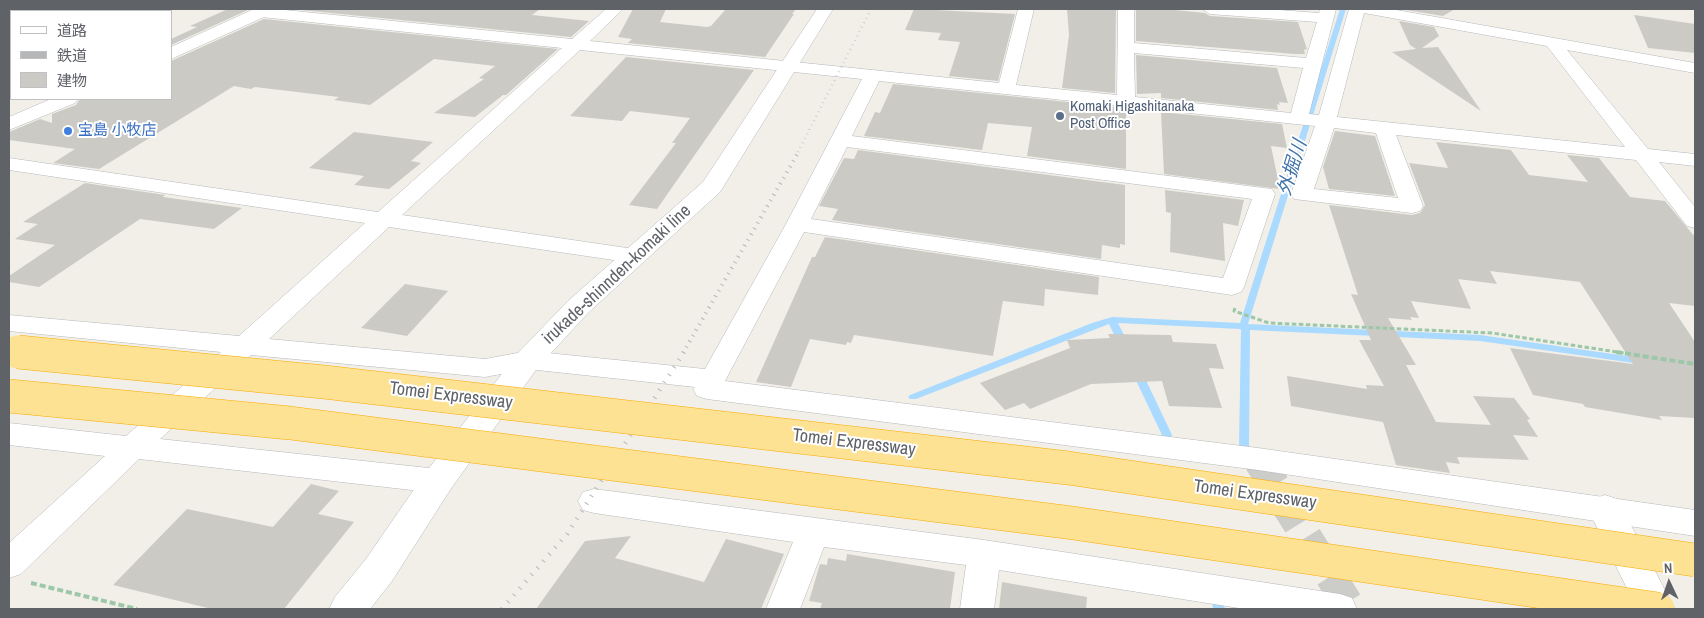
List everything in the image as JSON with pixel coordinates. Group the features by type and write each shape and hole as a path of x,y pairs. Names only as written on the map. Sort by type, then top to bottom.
{"highway":[{"name":"Tomei Expressway","path":"9,351 324,382 1068,468 1695,560"},
{"path":"9,396 290,423 664,473 1072,523 1657,609"}],"main road":[{"name":"irukade-shinnden-komaki line","path":"348,609 379,570 438,482 528,360 578,307 712,187 825,9"},
{"path":"172,52 264,10"},
{"path":"9,124 66,100"},
{"path":"1605,509 1657,609"}],"street":[{"path":"18,573 134,447 615,9"},
{"path":"1006,89 1026,9"},
{"path":"1126,9 1126,101"},
{"path":"1210,9 1326,14 1311,64 1298,120"},
{"path":"1357,9 1326,123 1302,194 1412,206 1384,129"},
{"path":"1366,9 1695,68"},
{"path":"264,10 873,76 1695,160"},
{"path":"1551,41 1695,221"},
{"path":"1126,47 1311,64"},
{"path":"873,76 797,224 707,389 1258,459 1695,523"},
{"path":"797,224 1232,288 1264,194 840,140"},
{"path":"9,164 634,256"},
{"path":"9,323 485,368 528,360 713,379"},
{"path":"9,434 438,482"},
{"path":"594,501 984,554 1340,609"},
{"path":"783,609 813,532"},
{"path":"977,609 984,554"}],"path":[{"path":"1232,288 1240,293 1234,311 1269,323 1492,333 1695,364"},
{"path":"18,573 137,609"}],"building":[{"path":"228,9 250,9 172,45 172,39 197,27 190,26"},
{"path":"291,9 540,9 532,15 589,21 571,37"},
{"path":"633,9 666,9 660,22 707,27 711,26 726,9 796,9 765,57 628,43 632,39 618,37"},
{"path":"914,9 1015,14 998,81 949,76 960,42 938,40 941,33 905,30"},
{"path":"1067,9 1116,9 1115,93 1062,88 1069,35"},
{"path":"1136,9 1165,9 1205,13 1210,16 1298,22 1307,49 1304,50 1305,54 1295,54 1136,41"},
{"path":"1400,9 1455,9 1443,16"},
{"path":"1634,15 1695,24 1695,53 1648,48"},
{"path":"264,19 558,49 506,95 503,95 475,117 434,113 484,79 479,78 495,66 434,59 370,105 334,100 339,97 234,86 99,169 53,163 75,149 9,140 9,132 40,119 52,123 52,114 76,105 79,100 172,100 172,61"},
{"path":"1399,21 1434,27 1439,36 1422,48 1438,47 1481,111 1392,52 1416,49 1410,45"},
{"path":"1136,55 1277,68 1288,103 1279,102 1280,105 1277,104 1278,110 1161,98 1161,93 1137,94"},
{"path":"626,57 754,70 657,209 629,205 676,143 672,143 690,118 630,111 622,121 570,116"},
{"path":"893,84 1126,108 1126,169 1027,156 1032,127 988,123 982,150 864,136 875,112 880,113"},
{"path":"1161,112 1282,124 1287,148 1271,146 1280,189 1164,174"},
{"path":"1335,131 1375,136 1395,196 1329,189 1323,167"},
{"path":"354,132 433,142 411,161 421,163 389,189 354,185 364,176 309,168"},
{"path":"1436,142 1511,150 1529,175 1588,182 1567,155 1599,158 1630,197 1665,201 1695,237 1695,306 1669,303 1695,342 1695,418 1659,416 1662,420 1585,407 1583,404 1533,395 1510,348 1633,364 1580,282 1490,271 1497,284 1458,279 1471,309 1411,301 1419,318 1410,317 1412,320 1388,318 1416,365 1406,365 1436,422 1491,425 1473,396 1514,398 1530,419 1527,420 1538,437 1513,435 1529,460 1457,457 1460,464 1446,462 1450,473 1396,465 1383,422 1291,406 1287,376 1367,389 1366,385 1384,386 1359,340 1371,340 1351,294 1358,295 1329,205 1412,215 1420,213 1425,205 1409,163 1448,168"},
{"path":"858,150 1125,185 1125,245 1120,244 1120,248 1102,245 1101,259 832,220 838,209 819,206 844,158 854,159"},
{"path":"85,183 165,195 163,197 242,208 214,229 140,219 39,287 9,282 9,276 55,245 15,239 38,224 23,222"},
{"path":"1165,190 1244,200 1238,226 1223,223 1225,261 1170,252 1171,213 1166,212"},
{"path":"825,237 1099,277 1098,295 1045,289 1044,306 1003,301 993,356 854,335 851,343 847,342 846,345 810,339 791,387 756,382 812,257 815,257"},
{"path":"405,284 448,291 407,336 361,328"},
{"path":"1108,334 1171,335 1173,342 1216,344 1224,369 1209,368 1222,408 1169,406 1162,381 1091,384 1030,409 1024,403 1005,410 980,383 1070,348 1067,340 1110,338"},
{"path":"311,484 339,491 318,514 354,522 284,609 212,609 113,585 187,509 273,527"},
{"path":"631,536 615,558 704,582 726,539 784,554 761,609 536,609 585,541"},
{"path":"847,554 955,572 950,609 820,609 822,603 809,601 820,564 827,565 828,558 846,561"},
{"path":"1002,582 1087,597 1086,609 999,609"}],"waterway":[{"name":"外掘川","path":"1243,326 1343,9"},
{"path":"913,397 1112,320"},
{"path":"1112,320 1243,326"},
{"name":"外掘川","path":"1112,320 1124,345"},
{"path":"1243,326 1480,338 1641,361"},
{"path":"1244,447 1246,327"},
{"name":"外掘川","path":"1137,372 1167,435"},
{"name":"外掘川","path":"1218,601 1219,609"}],"tunnel":[{"path":"1258,459 1351,609"}],"railway":[{"path":"798,152 871,9"},
{"path":"683,353 799,151"},
{"path":"502,609 567,534 684,352"}],"place":[{"name":"Komaki Higashitanaka Post Office","path":"1060,116"},
{"name":"宝島 小牧店","path":"68,131"}]}
